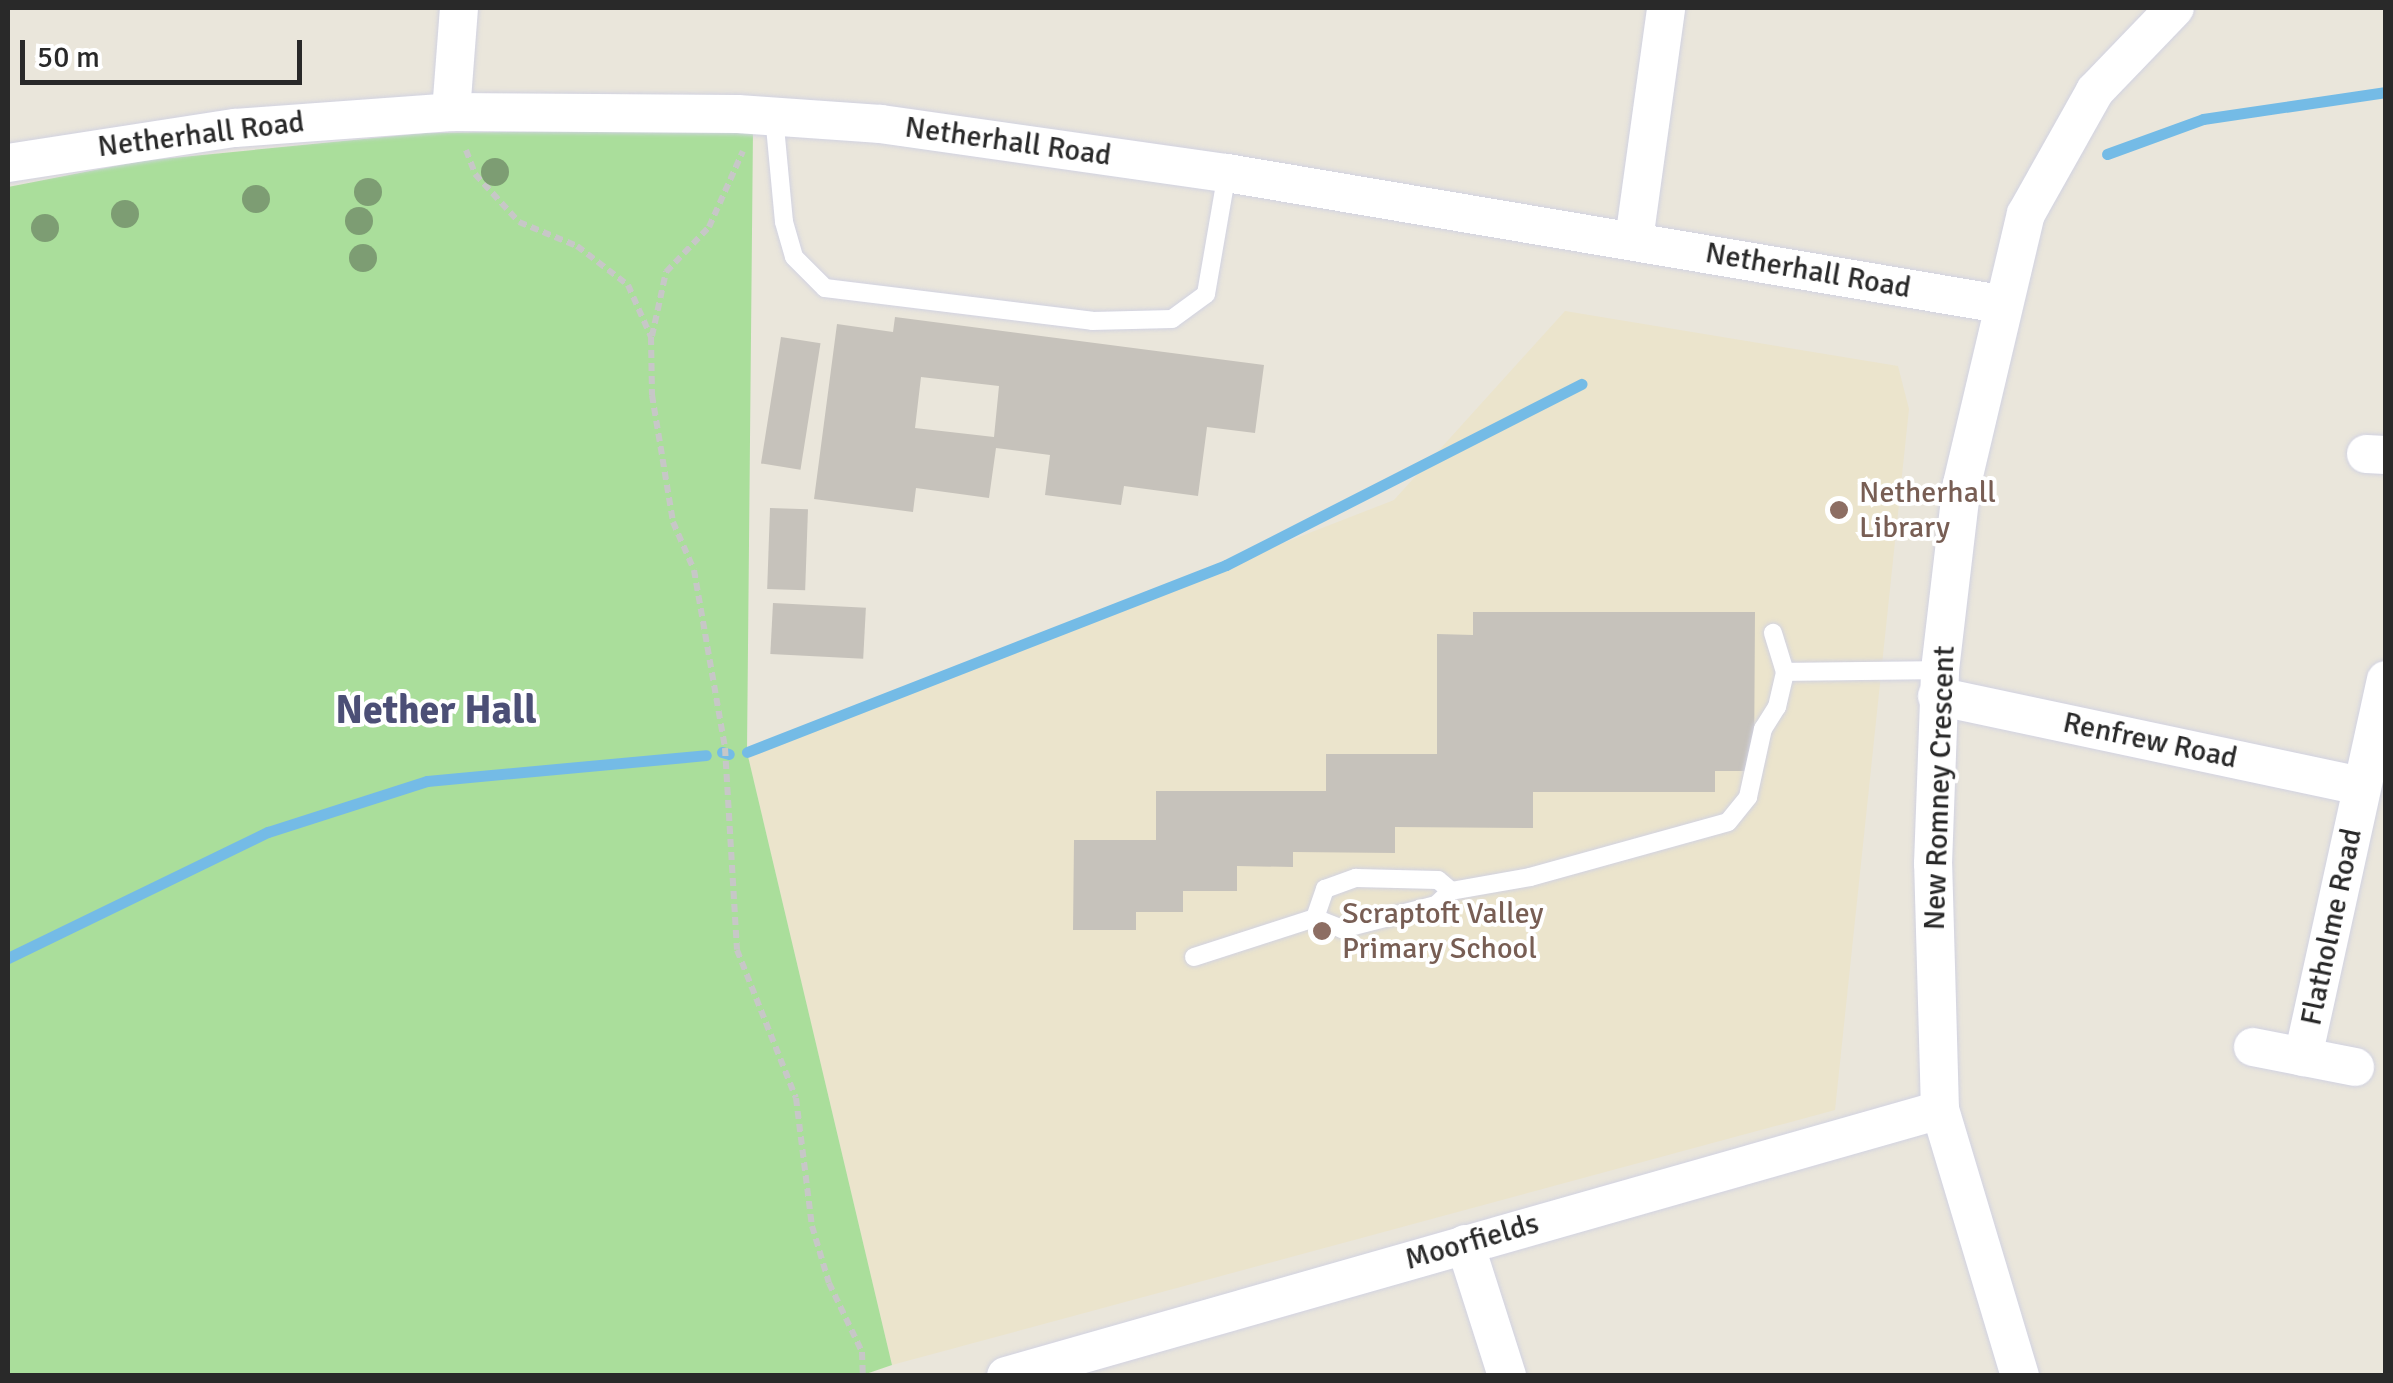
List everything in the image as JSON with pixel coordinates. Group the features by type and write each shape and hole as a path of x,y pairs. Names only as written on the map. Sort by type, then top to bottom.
{"street":[{"path":"451,112 459,8"},
{"path":"1634,240 1666,8"},
{"name":"New Romney Crescent","path":"2020,1376 1940,1110 1933,864 1939,683 1962,484 2000,304 2026,214 2068,129 2125,54 2176,8"},
{"name":"Netherhall Road","path":"8,163 236,128 451,112 756,115 881,124 1227,173 2000,304"},
{"name":"Flatholme Road","path":"2303,1057 2386,680"},
{"name":"Renfrew Road","path":"1939,683 2362,786"},
{"name":"Flatholme Road","path":"2253,1047 2355,1067"},
{"name":"Moorfields","path":"1006,1376 1940,1110"},
{"path":"1465,1244 1507,1376"}],"lane":[{"path":"756,115 794,257 825,288 1092,320 1172,319 1206,294 1227,173"},
{"path":"1194,957 1316,918 1342,930 1436,905 1450,891 1530,877 1728,822 1748,797 1785,672 1773,633"},
{"path":"1785,672 1939,683"},
{"path":"1316,918 1325,890 1356,878 1438,880 1450,891"}],"path":[{"path":"451,112 476,174 519,222 577,246 628,285 651,337"},
{"path":"756,115 746,118 742,164 709,227 666,272 651,337 652,395 672,522 694,570 725,748 737,950 796,1098 812,1226 829,1283 862,1352 863,1376"}],"shaded area":[{"name":"Scraptoft Valley Primary School","path":"1565,311 1898,366 1909,409 1835,1110 892,1365 747,752 1394,500"}],"green space":[{"path":"753,129 747,752 892,1365 860,1376 8,1376 8,187 141,161 425,133"}],"building":[{"path":"895,317 1264,365 1255,433 1207,427 1198,496 1124,486 1121,505 1045,495 1050,455 996,448 989,498 916,488 913,512 814,499 837,324 893,332","holes":["921,377 999,386 994,437 915,428"]},
{"path":"781,337 821,343 800,470 761,463"},
{"path":"770,508 808,509 805,590 767,589"},
{"path":"773,603 866,608 863,659 770,654"},
{"path":"1473,612 1755,612 1754,771 1715,771 1715,792 1533,792 1533,828 1395,827 1395,853 1293,852 1293,867 1237,866 1237,891 1183,891 1183,912 1136,912 1136,930 1073,930 1074,840 1156,840 1156,791 1326,791 1326,754 1437,754 1437,634 1473,635"}],"waterway":[{"path":"2107,154 2203,119 2386,92"},
{"path":"747,752 1226,565 1582,384"},
{"path":"722,752 729,754"},
{"path":"8,958 268,832 427,781 706,755"}],"place":[{"name":"Netherhall Library","path":"1839,510"},
{"name":"Scraptoft Valley Primary School","path":"1322,931"}],"district":[{"name":"Nether Hall","path":"436,710"}]}
